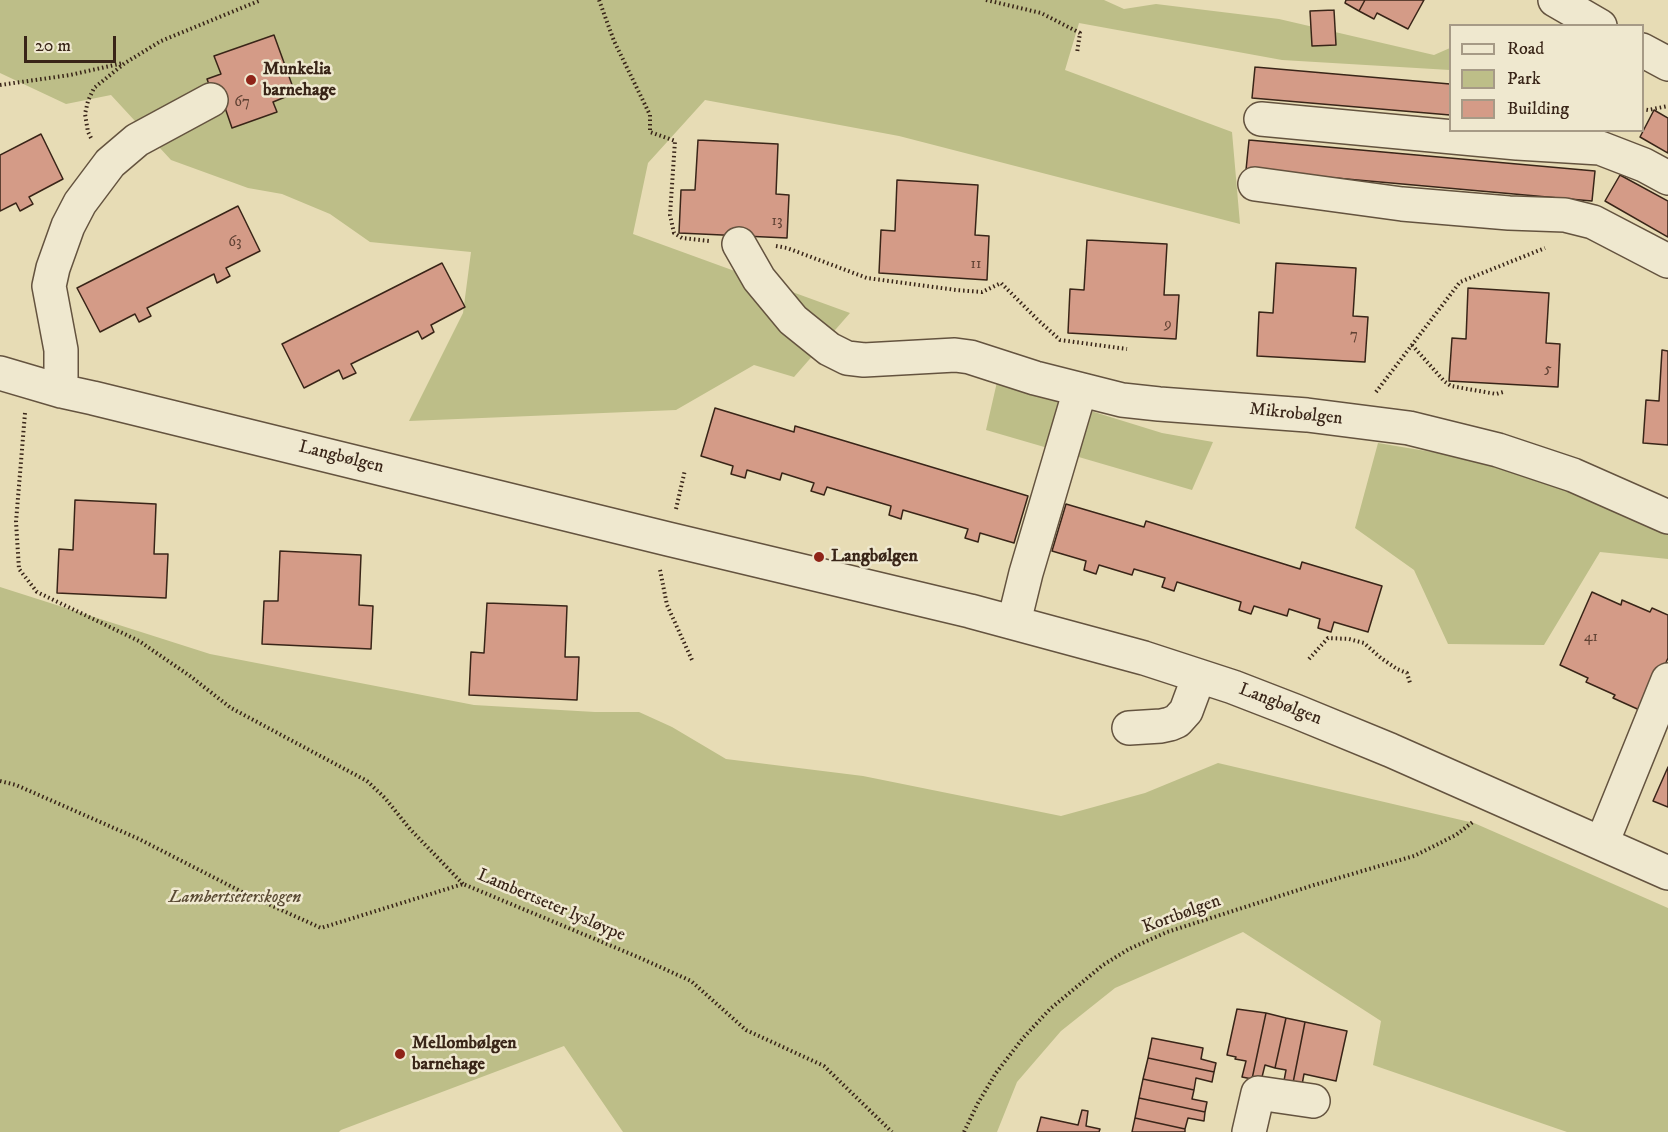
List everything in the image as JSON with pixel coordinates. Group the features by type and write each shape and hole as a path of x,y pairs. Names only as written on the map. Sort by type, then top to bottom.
{"street":[{"path":"1556,0 1597,24"},
{"path":"1644,51 1668,64"},
{"path":"61,391 61,350 49,286 68,226 80,203 110,163 137,140 211,100"},
{"path":"1261,119 1517,143 1600,148 1644,165 1668,178"},
{"path":"1255,184 1402,204 1565,215 1593,222 1668,261"},
{"name":"Mikrobølgen","path":"739,244 759,279 793,320 829,349 847,358 864,360 955,355 970,357 1035,378 1122,400 1275,412 1409,428 1498,450 1573,475 1668,517"},
{"name":"Langbølgen","path":"0,373 61,391 1014,622 1110,648 1262,698 1356,735 1668,873"},
{"path":"1014,622 1026,573 1080,390"},
{"path":"1129,728 1161,726 1178,721 1186,711 1199,676"},
{"path":"1602,843 1668,680"},
{"path":"1249,1132 1258,1093 1313,1101"}],"path":[{"path":"110,163 94,144 88,132 85,114 94,88 125,63 161,41 261,0"},
{"path":"599,0 614,41 650,115 650,132 675,141 670,215 674,233 682,238 739,244 759,242 787,248 867,278 982,292 1001,283 1060,340 1127,349"},
{"path":"986,0 1041,13 1080,33 1077,53"},
{"path":"0,85 70,75 125,63"},
{"path":"1644,109 1668,106"},
{"path":"1374,394 1460,282 1548,247"},
{"path":"1412,345 1451,386 1496,394 1503,392"},
{"path":"26,406 16,522 18,557 19,569 38,592 139,641 231,708 367,780 463,884"},
{"path":"675,518 685,470"},
{"path":"660,564 665,599 692,660"},
{"path":"1309,659 1328,638 1349,639 1364,644 1397,669 1407,673 1410,683"},
{"name":"Lambertseter lysløype","path":"0,780 139,839 246,894 321,928 463,884 691,981 746,1029 824,1066 892,1132"},
{"name":"Kortbølgen","path":"964,1132 996,1073 1023,1038 1050,1009 1103,965 1129,949 1167,932 1414,856 1455,835 1476,819"}],"green space":[{"path":"0,0 1104,0 1124,9 1156,4 1279,19 1434,55 1449,48 1449,70 1282,60 1079,23 1065,70 1232,132 1240,224 899,136 705,100 648,163 633,234 850,313 794,377 754,365 676,410 409,421 463,313 471,252 370,242 330,214 282,194 248,188 171,160 111,95 66,104 0,73"},
{"path":"997,382 1162,433 1213,442 1192,490 986,430"},
{"path":"1378,443 1516,466 1668,531 1668,559 1600,552 1544,645 1448,644 1414,570 1355,528"},
{"name":"Lambertseterskogen","path":"0,587 210,654 474,705 595,712 639,712 672,727 726,759 863,776 1061,816 1145,793 1218,763 1474,823 1668,908 1668,1132 1567,1132 1373,1065 1381,1021 1243,932 1115,988 1061,1031 1017,1082 997,1132 623,1132 564,1046 339,1132 0,1132"}],"building":[{"path":"1346,0 1365,0 1359,11 1345,3"},
{"path":"1365,0 1424,0 1408,29 1377,13 1374,19 1359,11"},
{"path":"1334,10 1336,45 1312,46 1310,11"},
{"path":"274,35 295,93 273,102 277,112 232,128 221,96 214,98 207,79 221,74 214,56"},
{"path":"1255,67 1449,84 1449,115 1252,98"},
{"path":"1654,110 1668,118 1668,153 1640,137"},
{"path":"41,134 63,179 29,197 33,204 20,211 16,203 0,211 0,155"},
{"path":"698,140 778,144 776,194 789,195 787,238 679,233 681,190 695,190"},
{"path":"1249,140 1595,171 1592,201 1246,170"},
{"path":"1620,175 1668,201 1668,237 1605,201"},
{"path":"897,180 978,185 975,235 989,236 987,280 879,273 881,230 895,231"},
{"path":"238,206 260,251 226,268 230,276 217,283 214,274 147,308 151,316 139,322 135,314 100,332 77,288"},
{"path":"1087,240 1167,244 1164,295 1179,295 1176,339 1068,333 1070,289 1084,290"},
{"path":"442,263 465,307 431,325 434,332 422,339 418,331 351,364 356,373 343,379 339,370 304,388 282,344"},
{"path":"1276,263 1356,268 1353,316 1368,317 1365,362 1257,356 1259,312 1273,313"},
{"path":"1468,288 1549,293 1546,343 1560,344 1558,387 1449,381 1452,338 1466,339"},
{"path":"1662,350 1668,351 1668,445 1643,443 1646,400 1659,401"},
{"path":"715,408 794,432 795,426 1028,496 1014,543 980,533 978,542 965,538 968,529 903,510 901,519 889,515 891,506 827,487 824,495 811,491 814,483 782,473 780,480 747,470 745,478 731,474 733,466 701,456"},
{"path":"75,500 156,504 154,554 168,554 166,598 57,593 59,549 73,550"},
{"path":"1066,504 1144,527 1146,521 1300,569 1302,562 1382,586 1368,632 1334,622 1331,632 1318,628 1320,619 1289,609 1287,616 1254,606 1251,614 1239,610 1241,602 1177,582 1174,591 1162,587 1165,578 1134,569 1132,575 1099,565 1096,574 1084,570 1086,561 1052,551"},
{"path":"280,551 361,555 359,605 373,606 371,649 262,644 264,601 278,601"},
{"path":"1592,592 1621,605 1622,600 1650,612 1652,608 1668,615 1668,658 1644,712 1613,698 1615,695 1586,682 1588,678 1560,665"},
{"path":"487,603 567,606 565,657 579,657 577,700 469,695 471,652 484,653"},
{"path":"1668,767 1668,807 1653,801"},
{"path":"1237,1009 1266,1013 1252,1079 1242,1077 1246,1061 1227,1055"},
{"path":"1266,1013 1286,1018 1275,1068 1265,1065 1261,1081 1252,1079"},
{"path":"1286,1018 1305,1022 1292,1088 1283,1086 1286,1070 1275,1068"},
{"path":"1305,1022 1347,1031 1336,1081 1304,1074 1301,1090 1292,1088"},
{"path":"1152,1038 1203,1048 1201,1059 1216,1063 1214,1072 1148,1058"},
{"path":"1148,1058 1214,1072 1212,1082 1196,1078 1194,1090 1143,1079"},
{"path":"1143,1079 1194,1090 1192,1099 1207,1102 1205,1112 1139,1098"},
{"path":"1139,1098 1205,1112 1204,1121 1188,1118 1185,1129 1135,1118"},
{"path":"1082,1110 1088,1111 1086,1126 1100,1129 1099,1132 1037,1132 1041,1117 1078,1125"},
{"path":"1135,1118 1185,1129 1185,1132 1132,1132"}],"place":[{"name":"Munkelia barnehage","path":"251,80"},
{"name":"Langbølgen","path":"819,557"},
{"name":"Mellombølgen barnehage","path":"400,1054"}]}
